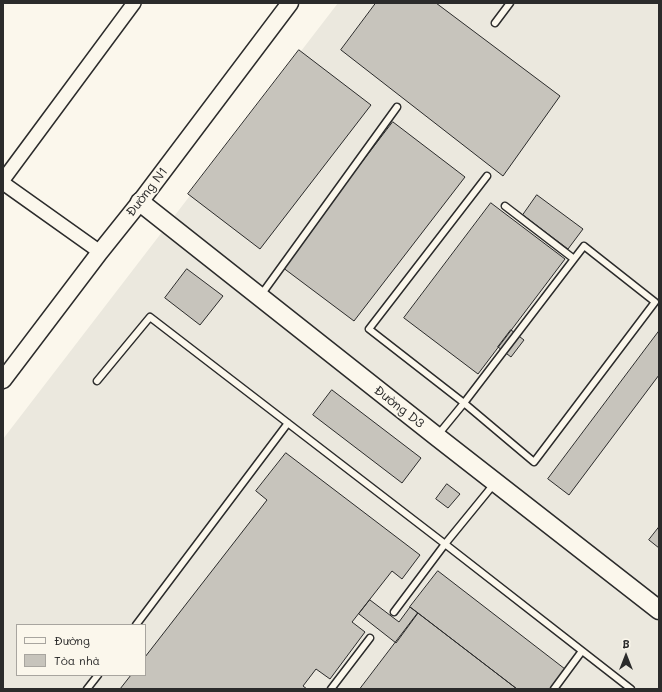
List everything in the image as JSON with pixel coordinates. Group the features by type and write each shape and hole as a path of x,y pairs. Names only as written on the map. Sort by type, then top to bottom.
{"main road":[{"name":"Đường D3","path":"140,202 659,610"}],"street":[{"path":"100,252 3,182 134,3"},
{"name":"Đường N1","path":"3,380 290,3"}],"lane":[{"path":"495,22 510,3"},
{"path":"259,296 398,107"},
{"path":"436,436 464,404 584,246 654,302 534,462 464,404 369,329 487,176"},
{"path":"505,206 574,259"},
{"path":"97,381 150,317 631,689"},
{"path":"137,624 288,423"},
{"path":"394,612 445,544 495,482"},
{"path":"331,689 370,638"},
{"path":"554,689 582,651"},
{"path":"87,689 97,676"}],"shaded area":[{"path":"338,3 659,3 659,689 3,689 3,439"}],"building":[{"path":"376,3 436,3 560,96 503,176 341,50"},
{"path":"299,50 371,105 260,249 188,194"},
{"path":"393,122 465,177 354,321 282,267"},
{"path":"537,195 583,229 568,249 523,215"},
{"path":"491,203 565,259 478,374 404,318"},
{"path":"187,269 223,296 200,325 165,298"},
{"path":"511,330 524,340 511,357 498,347"},
{"path":"659,331 659,375 569,495 548,479"},
{"path":"332,390 421,458 402,483 313,415"},
{"path":"286,453 420,555 402,579 392,571 352,622 365,632 330,679 316,669 303,686 307,689 120,689 130,676 146,676 146,656 267,500 256,491"},
{"path":"447,484 460,494 448,508 436,499"},
{"path":"659,527 659,548 649,540"},
{"path":"438,571 565,669 550,689 517,689 410,607"},
{"path":"370,600 399,622 410,607 418,613 396,643 359,614"},
{"path":"418,613 517,689 360,689"}]}
